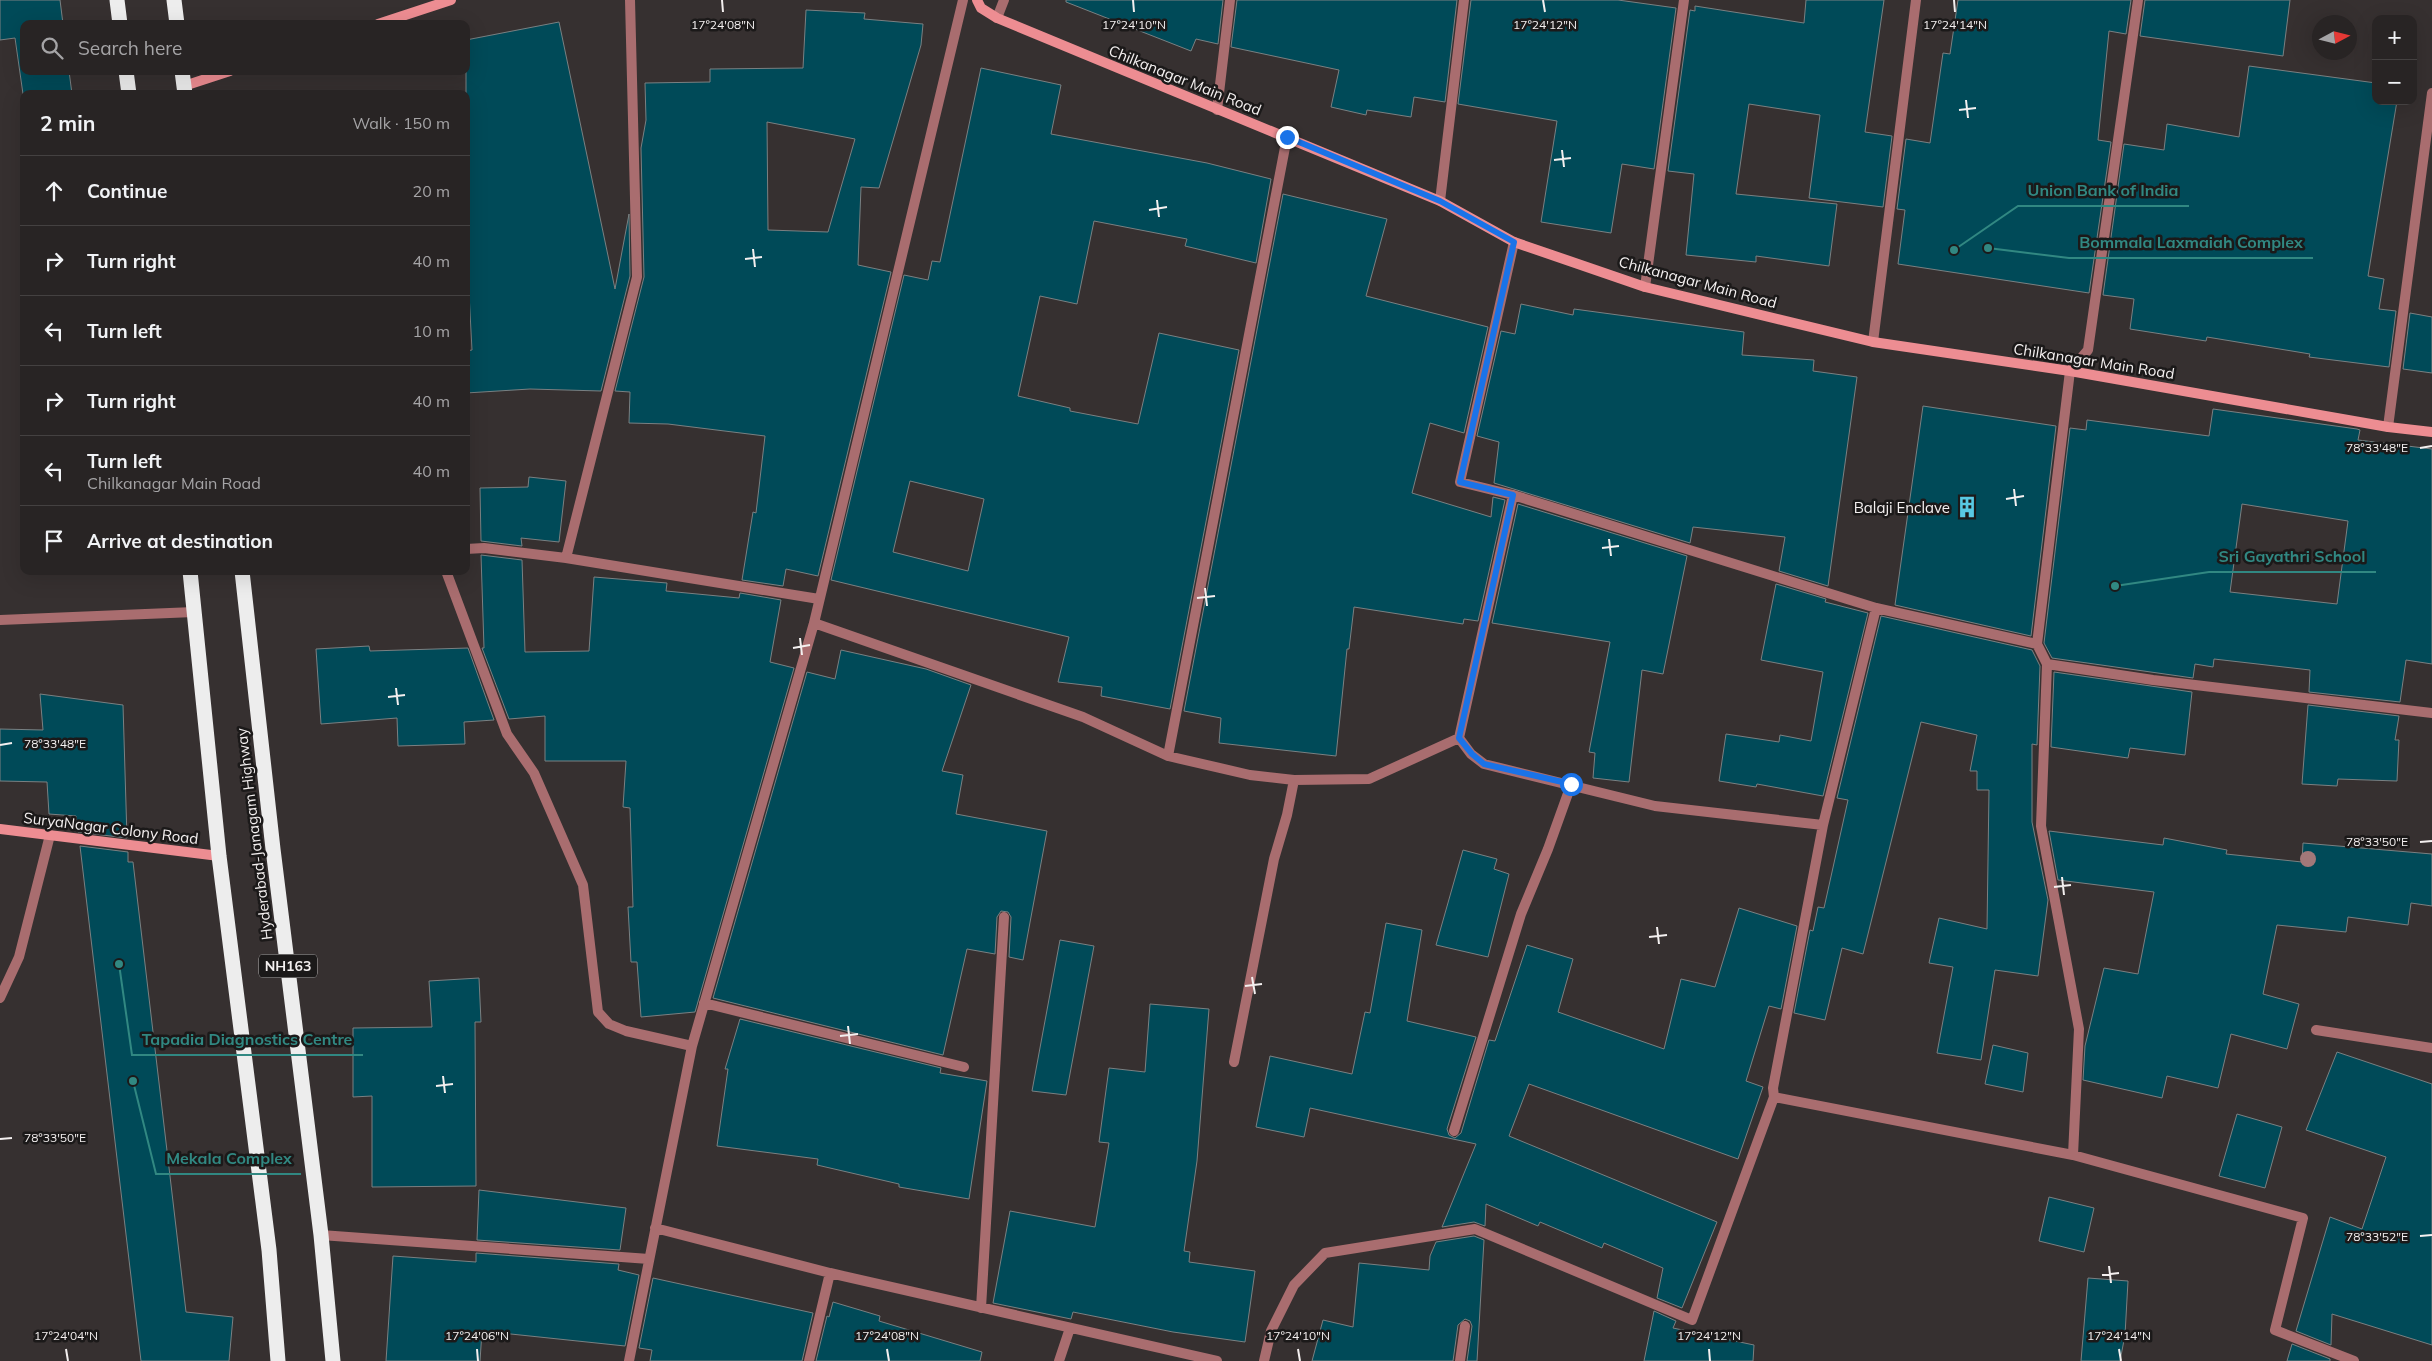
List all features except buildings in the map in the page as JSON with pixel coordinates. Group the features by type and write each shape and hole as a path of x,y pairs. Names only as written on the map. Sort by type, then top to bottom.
{"highway":[{"path":"118,0 120,20"},
{"path":"174,0 176,20"},
{"path":"127,75 128,90"},
{"path":"190,575 219,856 269,1250 278,1361"},
{"name":"Hyderabad-Janagam Highway","path":"242,575 273,849 321,1235 333,1361"}],"main road":[{"path":"390,20 451,0"},
{"name":"Chilkanagar Main Road","path":"977,0 981,8 998,18 1440,201 1514,242 1645,287 1873,342 2070,371 2388,427 2432,432"},
{"path":"184,84 216,75"},
{"name":"SuryaNagar Colony Road","path":"0,829 219,856"}],"street":[{"path":"566,558 637,277 630,0"},
{"path":"629,1361 692,1046 814,623 963,0"},
{"path":"998,18 1004,0"},
{"path":"1217,110 1230,0"},
{"path":"1440,201 1464,0"},
{"path":"1645,287 1684,0"},
{"path":"1873,342 1916,0"},
{"path":"2073,1155 2080,1029 2041,826 2047,664 2037,644 2070,371 2088,350 2138,0"},
{"path":"2388,427 2430,130 2432,93"},
{"path":"1168,756 1287,137"},
{"path":"1514,242 1460,482 1513,495 1876,608 2037,644"},
{"path":"1459,738 1513,495"},
{"path":"470,549 484,548 566,558 819,599"},
{"path":"447,575 507,734 534,774 583,885 598,1012 609,1024 626,1031 692,1046"},
{"path":"1264,1361 1271,1331 1294,1285 1325,1253 1475,1228 1692,1320 1774,1098 1773,1088 1823,825 1876,608"},
{"path":"0,620 194,612"},
{"path":"814,623 1083,717 1168,756 1250,775 1294,780 1369,779 1459,738"},
{"path":"2047,664 2153,680 2432,713"},
{"path":"1459,738 1472,754 1484,764 1654,806 1823,825"},
{"path":"1234,1062 1274,859 1288,815 1294,780"},
{"path":"1454,1131 1521,914 1548,849 1571,784"},
{"path":"0,998 19,957 50,835"},
{"path":"981,1308 1004,917"},
{"path":"704,1003 964,1067"},
{"path":"2316,1030 2432,1048"},
{"path":"1774,1098 2073,1155 2303,1218 2275,1330 2354,1361"},
{"path":"655,1228 830,1273 1217,1361"},
{"path":"321,1235 649,1259"},
{"path":"809,1361 830,1273"},
{"path":"1460,1361 1466,1326"},
{"path":"1059,1361 1070,1328"}],"place":[{"name":"Bommala Laxmaiah Complex","path":"1988,248"},
{"name":"Union Bank of India","path":"1954,250"},
{"name":"Balaji Enclave","path":"1967,507"},
{"name":"Sri Gayathri School","path":"2115,586"},
{"name":"Tapadia Diagnostics Centre","path":"119,964"},
{"name":"Mekala Complex","path":"133,1081"}],"route":[{"path":"1287,137 1440,201 1514,242 1460,482 1513,495 1459,738 1472,754 1484,764 1571,784"}]}
